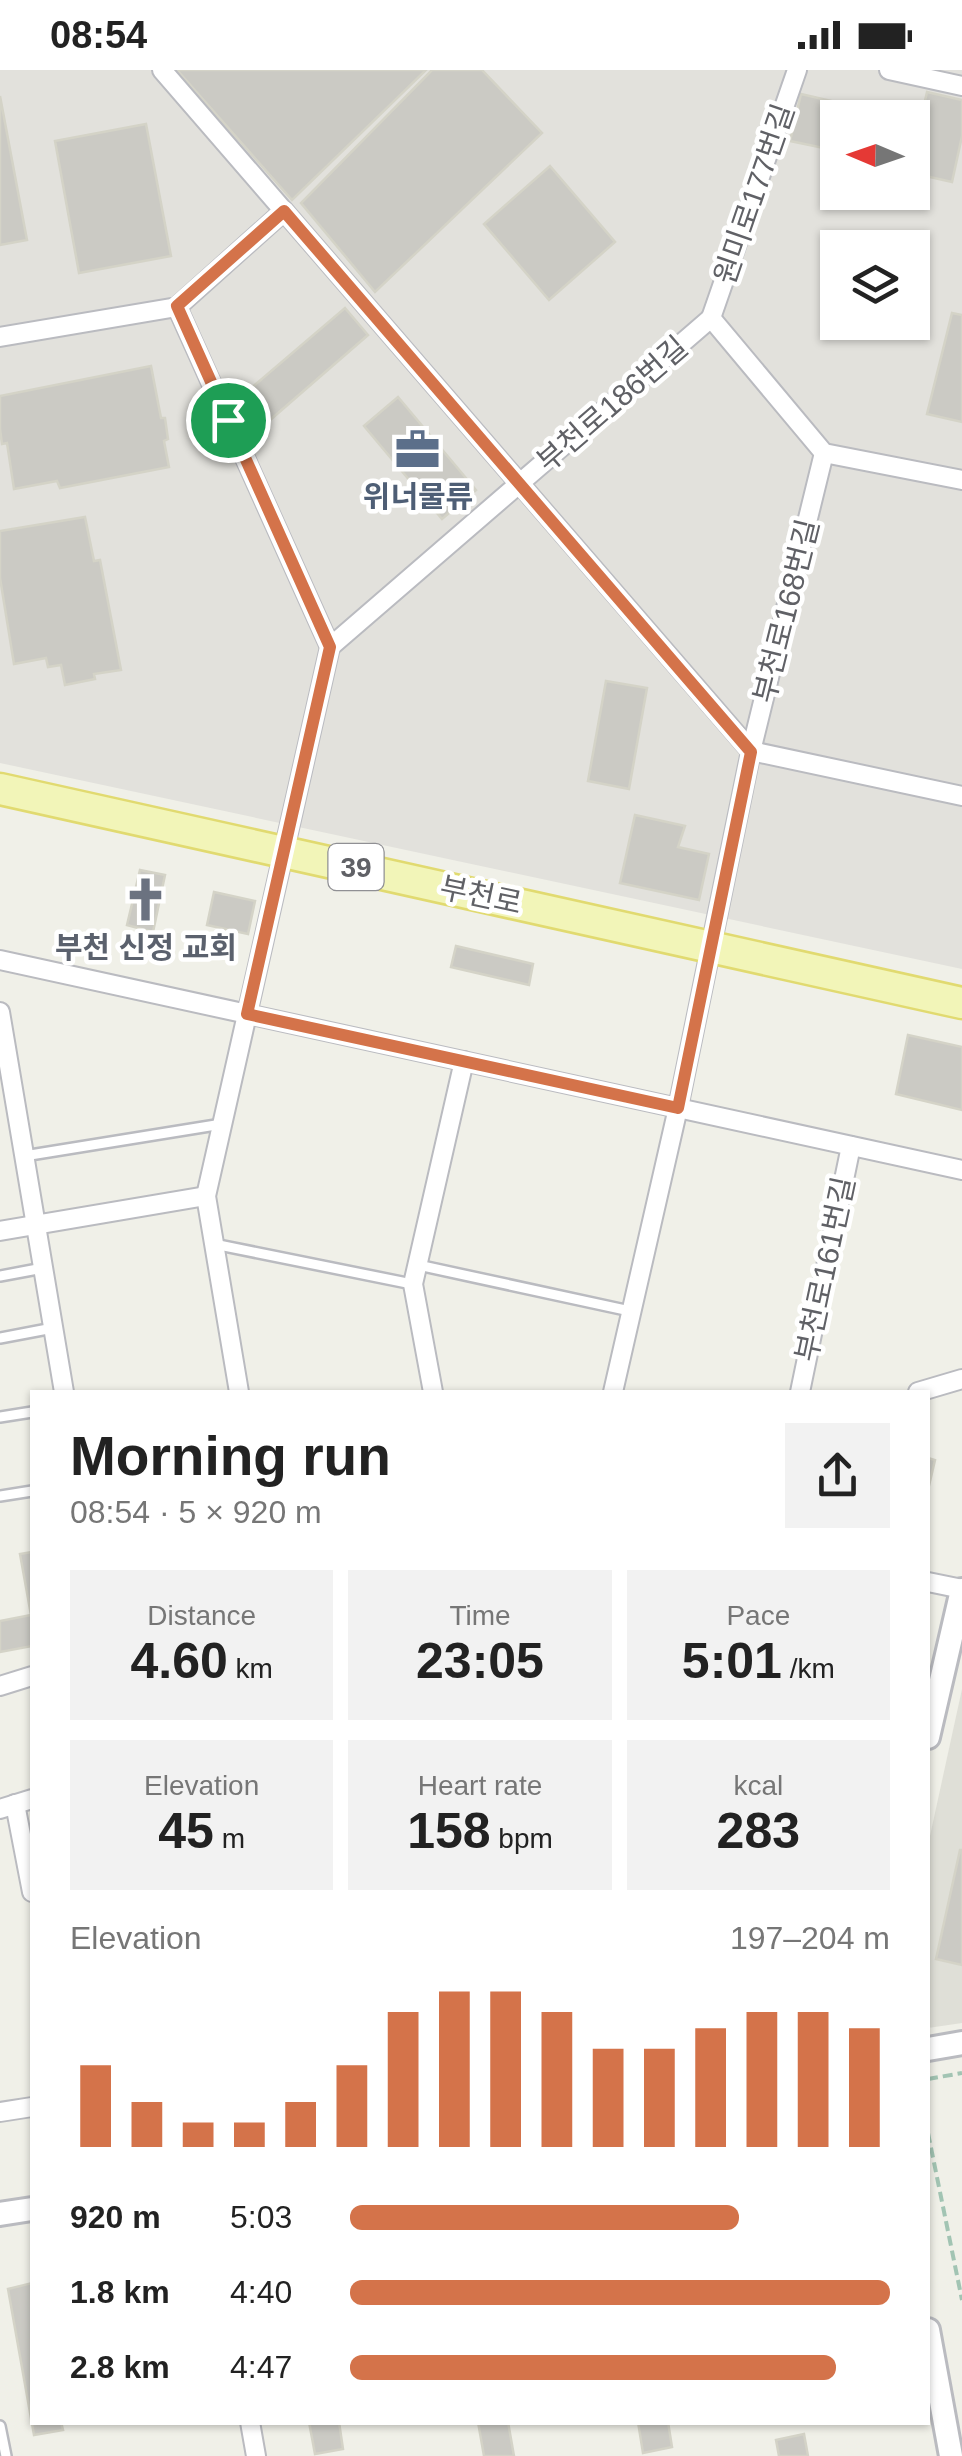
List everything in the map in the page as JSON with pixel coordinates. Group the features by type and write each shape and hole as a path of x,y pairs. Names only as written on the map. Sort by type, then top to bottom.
{"main road":[{"name":"부천로","path":"0,789 962,1003"}],"street":[{"path":"162,70 751,752 962,796"},
{"name":"원미로177번길","path":"711,318 797,70"},
{"path":"889,70 962,86"},
{"path":"0,337 177,306 284,211"},
{"path":"177,306 330,647 206,1196 239,1390"},
{"path":"711,318 824,452 962,480"},
{"name":"부천로186번길","path":"330,647 711,318"},
{"name":"부천로168번길","path":"614,1390 678,1108 751,752 824,452"},
{"path":"0,960 962,1170"},
{"path":"0,1012 64,1390"},
{"path":"433,1390 414,1284 464,1061"},
{"name":"부천로161번길","path":"800,1390 851,1146"},
{"path":"0,1231 206,1196"},
{"path":"925,1390 962,1379"},
{"path":"930,1582 962,1590 930,1728"},
{"path":"0,1686 30,1677"},
{"path":"16,1804 30,1881"},
{"path":"930,2049 962,2043"},
{"path":"0,2112 30,2107"},
{"path":"0,2214 30,2208"},
{"path":"930,2341 951,2456"},
{"path":"251,2425 256,2456"}],"lane":[{"path":"24,1156 222,1124"},
{"path":"214,1244 414,1284"},
{"path":"418,1264 633,1312"},
{"path":"0,1276 43,1268"},
{"path":"0,1338 53,1328"},
{"path":"0,1417 30,1412"},
{"path":"0,1496 30,1491"},
{"path":"0,2426 6,2456"}],"path":[{"path":"930,2079 962,2073"},
{"path":"930,2143 962,2300"}],"shaded area":[{"path":"0,70 962,70 962,969 0,763"},
{"path":"962,1689 962,2023 930,2028 930,1836"}],"building":[{"path":"177,70 426,70 292,200"},
{"path":"432,70 482,70 542,133 375,292 301,203"},
{"path":"927,92 962,100 962,136 952,182 930,177 930,100 925,100"},
{"path":"801,94 827,100 820,100 820,147 790,141"},
{"path":"0,96 27,240 0,245"},
{"path":"146,124 171,256 79,273 55,141"},
{"path":"550,166 615,242 549,300 484,224"},
{"path":"345,308 368,335 254,434 230,406"},
{"path":"952,313 962,315 962,422 927,414"},
{"path":"151,366 161,418 165,418 169,467 60,488 57,481 14,489 7,443 2,444 0,396"},
{"path":"398,397 476,490 442,519 364,426"},
{"path":"85,517 94,561 100,560 121,670 94,674 95,679 65,685 61,665 48,667 46,658 14,664 0,578 0,531"},
{"path":"606,681 647,688 629,789 588,781"},
{"path":"635,815 685,826 678,847 709,854 699,900 620,883"},
{"name":"부천 신정 교회","path":"140,870 165,875 153,932 127,925"},
{"path":"214,892 255,901 248,934 207,925"},
{"path":"456,946 533,964 529,985 451,967"},
{"path":"908,1035 962,1047 962,1110 896,1094"},
{"path":"30,1552 30,1609 20,1554"},
{"path":"30,1615 30,1646 0,1652 0,1621"},
{"path":"962,1850 962,1965 936,1959"},
{"path":"30,2284 30,2413 8,2289"},
{"path":"32,2425 62,2425 63,2430 34,2435"},
{"path":"310,2425 339,2425 343,2449 315,2454"},
{"path":"479,2425 509,2425 514,2456 484,2456"},
{"path":"638,2425 668,2425 672,2447 643,2453"},
{"path":"804,2434 808,2456 779,2456 776,2440"}],"place":[{"name":"위너물류","path":"418,449"},
{"name":"부천 신정 교회","path":"146,900"}],"route":[{"path":"284,211 751,752 678,1108 247,1014 330,647 228,420 177,306 284,211"}]}
